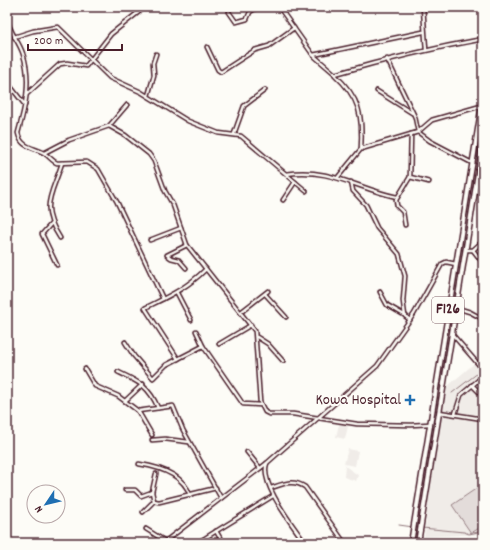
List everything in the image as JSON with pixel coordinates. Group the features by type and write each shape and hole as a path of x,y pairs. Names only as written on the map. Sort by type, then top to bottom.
{"main road":[{"name":"F126","path":"411,543 483,98"},
{"name":"F126","path":"418,543 483,142"},
{"path":"446,323 453,324"}],"street":[{"path":"27,94 60,64 66,63 85,67 111,34 145,7"},
{"path":"229,12 236,22 247,19 250,12 258,7"},
{"path":"280,7 313,55 335,74 354,96 360,113 360,149"},
{"path":"283,12 290,7"},
{"path":"423,7 423,32 426,50"},
{"path":"7,18 14,37 24,56 27,94 18,136 27,147 44,153 54,162 62,164 86,162 98,169 117,202 163,299"},
{"path":"14,37 33,31 58,27 110,78 148,96 188,121 218,133 234,134 247,140 306,191"},
{"path":"208,47 218,70 221,72 255,50 269,46 294,28"},
{"path":"313,55 423,32"},
{"path":"335,74 387,59 483,39"},
{"path":"148,96 154,75 153,63 156,54"},
{"path":"387,59 413,114 418,132 430,141 472,163"},
{"path":"7,82 25,106"},
{"path":"234,134 244,106 265,90"},
{"path":"377,91 413,114"},
{"path":"44,153 68,140 109,126 127,105"},
{"path":"338,177 360,149 418,132 432,120 482,106"},
{"path":"109,126 125,135 149,154 154,161 187,245 251,325 257,337 261,405 265,412 269,414 292,414 319,417 357,424 430,424"},
{"path":"405,225 402,212 397,206 397,197 410,177 411,134"},
{"path":"60,238 51,224 49,210 50,192 62,164"},
{"path":"286,174 304,171 338,177 377,193 397,197"},
{"path":"410,177 429,182"},
{"path":"283,200 296,182"},
{"path":"351,182 353,191 366,205 377,228 399,254 405,274 403,296 406,317"},
{"path":"51,224 42,234 57,264"},
{"path":"150,240 181,228"},
{"path":"465,250 473,250 483,241"},
{"path":"186,268 179,260 171,258 167,255 187,245"},
{"path":"473,250 483,263"},
{"path":"146,529 164,542 267,463 377,366 410,320 442,264 446,262 456,264"},
{"path":"178,358 146,308 177,293 192,283 206,269"},
{"path":"241,312 268,291"},
{"path":"380,292 387,304 410,320"},
{"path":"177,293 191,320"},
{"path":"265,294 286,317"},
{"path":"457,308 470,312 483,319"},
{"path":"220,344 251,325"},
{"path":"196,331 203,346 243,404 261,405"},
{"path":"452,333 479,365"},
{"path":"257,337 268,344 283,361"},
{"path":"125,342 134,356 152,378 166,365 203,346"},
{"path":"85,369 95,386 125,401 138,410 152,435"},
{"path":"118,372 143,384 153,396 158,408"},
{"path":"455,414 461,396 483,376"},
{"path":"125,401 143,384"},
{"path":"472,385 479,392 483,392"},
{"path":"138,410 173,406 190,442 221,498"},
{"path":"439,412 483,419"},
{"path":"152,440 190,442"},
{"path":"247,452 260,468"},
{"path":"267,463 265,471 273,496 304,543"},
{"path":"139,464 161,469 177,477 185,484 190,495"},
{"path":"154,501 152,492 156,474"},
{"path":"270,488 288,482 297,483 305,487 344,542"},
{"path":"154,501 159,502 216,488"},
{"path":"126,490 134,490 141,496 152,492"},
{"path":"197,543 273,496"},
{"path":"143,512 154,501"},
{"path":"216,531 223,543"}],"shaded area":[{"path":"483,356 483,534 424,537 442,391"},
{"path":"340,420 349,422 345,439 336,437"},
{"path":"348,449 358,451 355,466 344,464"},
{"path":"345,466 358,475 356,481 344,477"},
{"path":"480,486 483,489 483,526 471,533 452,505"}],"waterway":[{"path":"452,393 483,369"},
{"path":"399,525 413,527"},
{"path":"422,528 464,532 469,534 483,531"}],"place":[{"name":"Kowa Hospital","path":"410,400"}]}
